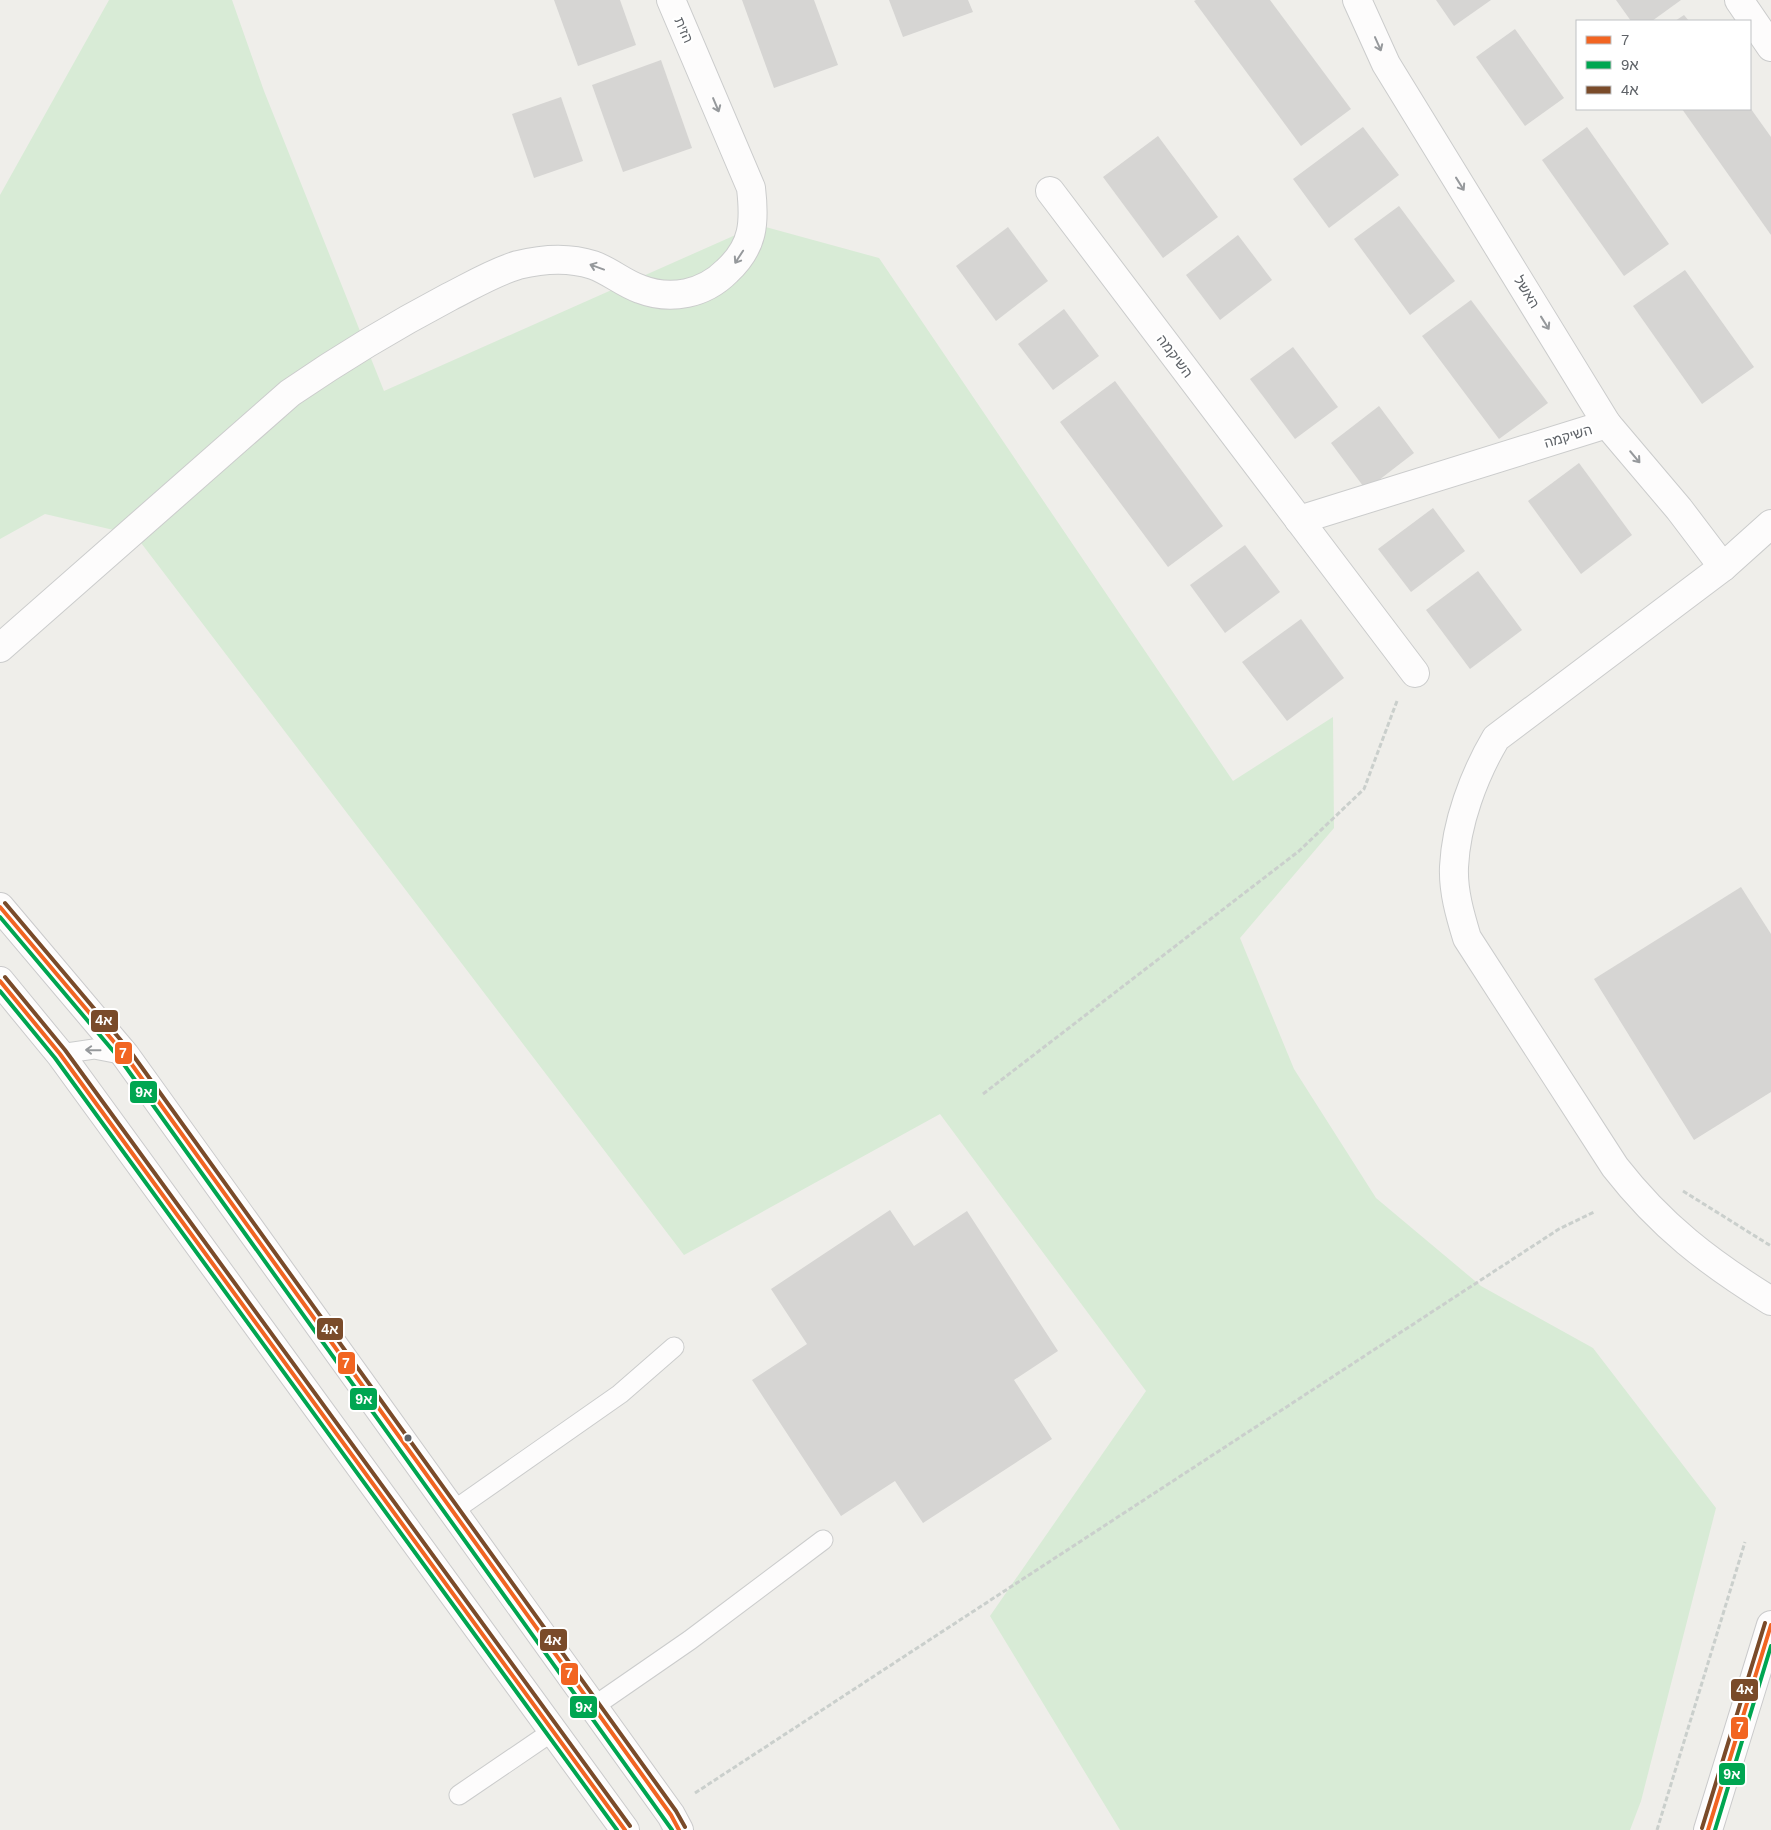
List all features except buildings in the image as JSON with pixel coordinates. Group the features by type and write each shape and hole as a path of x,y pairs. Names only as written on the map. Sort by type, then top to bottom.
{"street":[{"name":"הזית","path":"0,648 290,394 324,370 406,320 487,277 518,265 568,259 611,272 640,289 680,295 700,290 720,279 738,261 750,238 754,216 751,188 671,0"},
{"name":"האשל","path":"1357,0 1386,64 1607,424 1679,509 1723,566"},
{"path":"1739,0 1771,47"},
{"name":"השיקמה","path":"1050,191 1415,673"},
{"name":"השיקמה","path":"1299,520 1607,424"},
{"path":"1771,524 1723,566 1496,738 1480,763 1468,794 1454,867 1458,908 1467,938 1615,1167 1636,1194 1666,1226 1734,1278 1771,1301"},
{"path":"0,907 125,1055 673,1820"},
{"path":"0,981 60,1054 625,1830"},
{"path":"1708,1830 1771,1625"},
{"path":"1724,1830 1736,1737"}],"lane":[{"path":"60,1054 94,1048 125,1055"},
{"path":"453,1511 620,1394 674,1347"},
{"path":"593,1707 690,1640 823,1540"},
{"path":"459,1795 554,1731"}],"path":[{"path":"983,1094 1299,850 1364,789 1398,698 1415,673"},
{"path":"1681,1189 1771,1246"},
{"path":"673,1820 1558,1229 1594,1212"},
{"path":"1657,1830 1745,1542"}],"green space":[{"path":"109,0 232,0 264,91 384,391 758,225 879,258 1233,781 1333,717 1334,828 1240,938 1294,1069 1376,1198 1481,1286 1593,1348 1716,1508 1641,1801 1630,1830 1120,1830 990,1616 1146,1391 940,1114 684,1255 135,535 45,514 0,539 0,195"}],"transit line":[{"name":"4א","path":"5,903 130,1051 676,1811 685,1827"},
{"name":"7","path":"0,907 125,1055 671,1815 679,1830"},
{"name":"9א","path":"0,917 120,1059 672,1830"},
{"name":"4א","path":"5,977 65,1050 630,1826"},
{"name":"7","path":"0,981 60,1054 625,1830"},
{"name":"9א","path":"0,991 55,1058 617,1830"},
{"name":"4א","path":"1702,1828 1765,1623"},
{"name":"7","path":"1708,1830 1771,1625"},
{"name":"9א","path":"1715,1830 1771,1646"}]}
